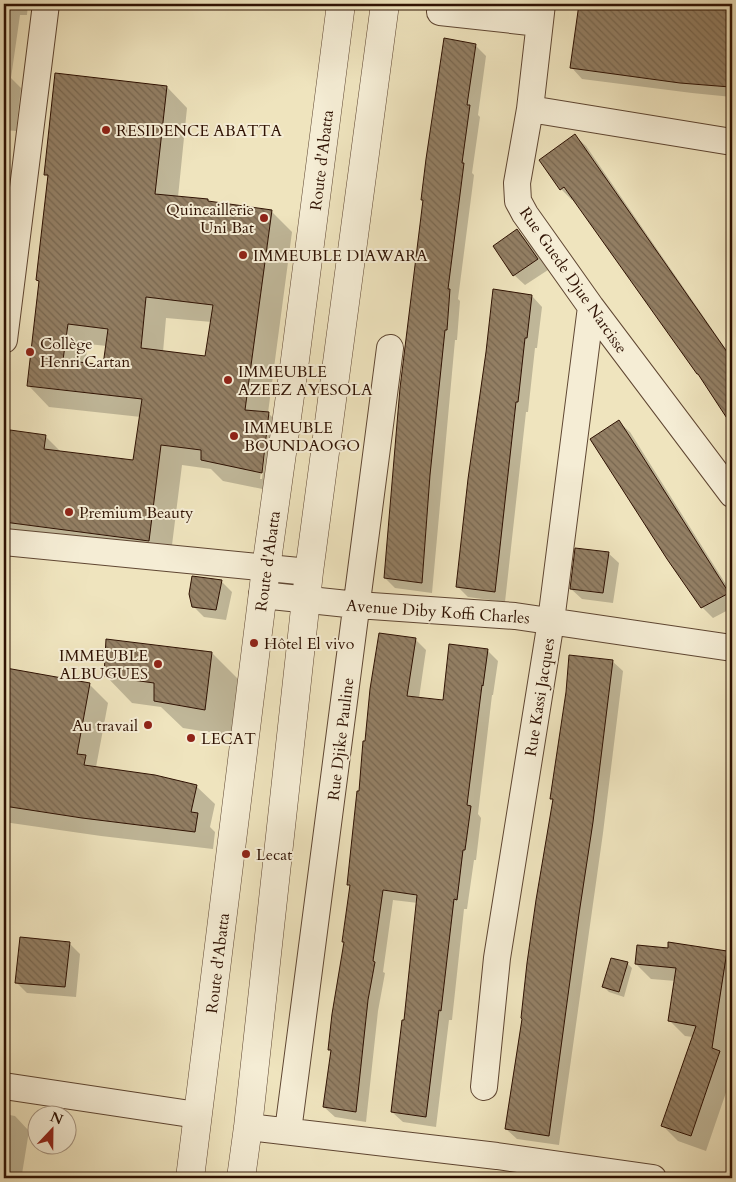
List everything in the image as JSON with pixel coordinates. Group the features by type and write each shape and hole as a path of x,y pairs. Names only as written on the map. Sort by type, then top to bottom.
{"street":[{"path":"4,340 46,4"},
{"name":"Route d'Abatta","path":"190,1178 262,595 341,4"},
{"path":"241,1178 309,572 385,4"},
{"path":"440,12 540,13"},
{"name":"Rue Guede Djue Narcisse","path":"540,13 530,108 517,184 518,201 525,214 591,307 732,494"},
{"path":"530,108 732,142"},
{"name":"Rue Kassi Jacques","path":"484,1087 498,949 552,621 591,307"},
{"name":"Rue Djike Pauline","path":"288,1131 390,348"},
{"path":"4,542 309,572"},
{"name":"Avenue Diby Koffi Charles","path":"262,595 357,605 515,616 732,648"},
{"path":"4,1086 197,1114"},
{"path":"248,1127 497,1156 653,1178"}],"building":[{"path":"579,4 732,4 730,87 680,83 570,68"},
{"path":"444,38 476,44 467,105 470,105 448,289 450,289 447,330 445,330 430,475 422,583 384,578 400,388 423,200 421,200 426,159"},
{"path":"55,73 167,86 155,194 208,199 208,201 272,210 245,410 269,412 262,473 201,460 201,450 161,445 149,541 4,522 4,481 10,430 46,435 44,449 133,460 142,399 27,386 39,281 36,280 48,175 44,175","holes":["146,297 213,305 205,356 141,348","68,324 108,329 103,365 63,360"]},
{"path":"575,134 732,359 732,426 698,374 564,187 560,190 539,160"},
{"path":"517,229 538,259 513,276 493,246"},
{"path":"493,289 532,295 518,402 516,402 495,592 456,587"},
{"path":"619,420 729,593 701,608 667,559 590,439"},
{"path":"575,548 609,552 603,593 570,589"},
{"path":"192,576 222,580 216,610 192,607 189,594"},
{"path":"379,633 416,638 407,696 443,700 449,644 488,649 467,805 471,806 457,900 454,899 426,1117 391,1112 402,1020 404,1020 417,895 383,890 373,961 375,962 368,1000 356,1112 323,1107 331,1050 328,1050 332,1014 344,942 342,942 350,885 347,885 357,791 359,791 363,741 365,741 370,689"},
{"name":"IMMEUBLE ALBUGUES","path":"106,639 212,652 205,710 154,701 154,683 104,676"},
{"path":"569,655 613,660 593,822 549,1136 505,1129 522,1019 527,963 536,900 553,799 550,799 566,692"},
{"path":"6,668 90,683 77,754 86,755 84,765 155,775 197,785 191,812 198,813 195,832 4,806 4,680"},
{"path":"20,937 70,942 65,987 15,983"},
{"path":"668,942 727,951 712,1048 720,1051 691,1136 661,1126 696,1026 668,1021 676,968 635,964 637,945 668,948"},
{"path":"611,958 628,962 619,992 602,987"}],"place":[{"name":"RESIDENCE ABATTA","path":"106,130"},
{"name":"Quincaillerie Uni Bat","path":"264,218"},
{"name":"IMMEUBLE DIAWARA","path":"243,255"},
{"name":"Collège Henri Cartan","path":"30,352"},
{"name":"IMMEUBLE AZEEZ AYESOLA","path":"228,380"},
{"name":"IMMEUBLE BOUNDAOGO","path":"234,436"},
{"name":"Premium Beauty","path":"69,512"},
{"name":"Hôtel El vivo","path":"254,643"},
{"name":"IMMEUBLE ALBUGUES","path":"158,664"},
{"name":"Au travail","path":"148,725"},
{"name":"LECAT","path":"191,738"},
{"name":"Lecat","path":"246,854"}]}
